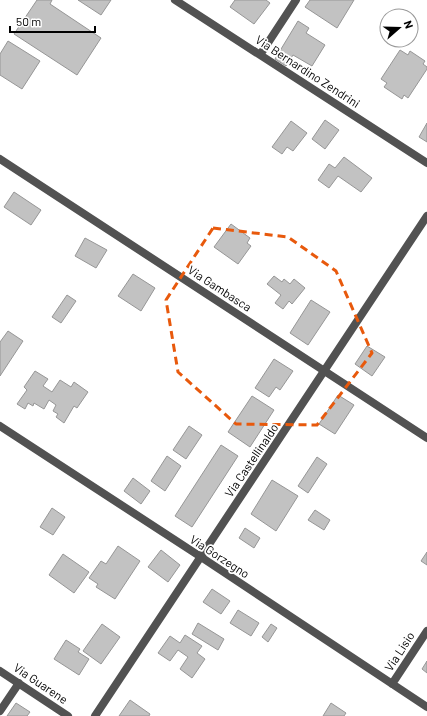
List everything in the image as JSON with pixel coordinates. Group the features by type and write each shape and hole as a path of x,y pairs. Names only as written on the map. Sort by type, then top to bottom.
{"street":[{"name":"Via Bernardino Zendrini","path":"175,0 427,163"},
{"path":"260,54 296,0"},
{"name":"Via Gambasca","path":"0,159 427,438"},
{"name":"Via Castellinaldo","path":"95,716 427,216"},
{"name":"Via Gorzegno","path":"0,426 427,707"},
{"name":"Via Lisio","path":"392,684 427,631"},
{"name":"Via Guarene","path":"0,671 68,716"},
{"path":"0,711 19,683"}],"highlighted area":[{"path":"213,228 288,237 336,271 372,353 317,425 236,424 178,372 166,300"}],"building":[{"path":"37,0 52,0 50,4 101,38 77,75 14,34"},
{"path":"78,0 111,0 101,15"},
{"path":"235,0 266,0 270,3 254,24 230,7"},
{"path":"310,0 354,0 337,28 305,7"},
{"path":"298,21 309,28 306,33 325,45 312,66 293,55 286,66 275,59"},
{"path":"8,41 40,61 22,89 0,75 0,54"},
{"path":"400,50 408,55 410,51 425,61 423,64 427,67 408,98 404,95 402,99 384,87 387,83 381,79"},
{"path":"325,120 339,130 325,149 312,139"},
{"path":"291,121 307,133 293,151 287,147 282,154 272,147"},
{"path":"427,123 427,142 419,137"},
{"path":"344,157 372,178 361,192 338,176 329,188 318,180 329,164 335,168"},
{"path":"14,192 41,210 31,225 4,207"},
{"path":"231,224 250,238 247,243 251,246 238,264 214,247"},
{"path":"85,238 107,250 96,268 75,256"},
{"path":"133,274 155,288 141,311 118,296"},
{"path":"274,276 282,282 284,279 290,284 294,279 305,288 292,304 289,301 283,309 275,303 281,295 267,284"},
{"path":"67,295 76,301 61,323 52,317"},
{"path":"311,300 330,312 308,345 290,333"},
{"path":"8,331 23,341 0,376 0,342"},
{"path":"367,346 385,357 372,376 355,364"},
{"path":"274,359 293,371 280,390 276,387 269,397 255,388"},
{"path":"35,371 48,379 43,386 52,392 60,380 71,387 74,382 88,392 77,408 74,406 64,423 56,417 58,414 53,411 56,405 49,400 44,409 34,403 33,406 28,403 25,409 17,404 27,390 24,387"},
{"path":"338,395 354,405 335,434 319,424"},
{"path":"252,396 274,410 250,447 228,432"},
{"path":"189,426 202,435 186,459 173,450"},
{"path":"221,445 238,456 192,527 175,516"},
{"path":"167,456 181,466 165,491 151,481"},
{"path":"317,457 327,464 308,493 298,486"},
{"path":"133,478 150,491 141,504 124,491"},
{"path":"272,480 298,496 276,531 251,514"},
{"path":"52,508 65,517 53,535 40,527"},
{"path":"315,510 330,520 324,530 308,520"},
{"path":"245,528 260,538 254,548 239,538"},
{"path":"118,546 140,561 115,599 96,587 98,584 89,578 101,561 106,564"},
{"path":"161,550 180,565 168,582 148,567"},
{"path":"427,552 427,565 421,561"},
{"path":"63,554 89,572 74,593 49,575"},
{"path":"212,589 230,601 221,614 203,602"},
{"path":"238,610 259,623 251,636 230,623"},
{"path":"198,623 224,639 218,650 192,634"},
{"path":"102,624 120,637 101,664 83,651"},
{"path":"271,624 277,628 268,642 262,637"},
{"path":"185,635 202,646 197,653 205,659 192,678 180,669 188,657 178,650 170,661 158,653 170,636 180,643"},
{"path":"66,640 80,649 78,652 89,659 79,675 54,659"},
{"path":"427,661 427,673 422,669"},
{"path":"130,700 150,714 149,716 119,716"},
{"path":"16,703 30,712 27,716 7,716"},
{"path":"331,703 346,713 344,716 323,716"}]}
